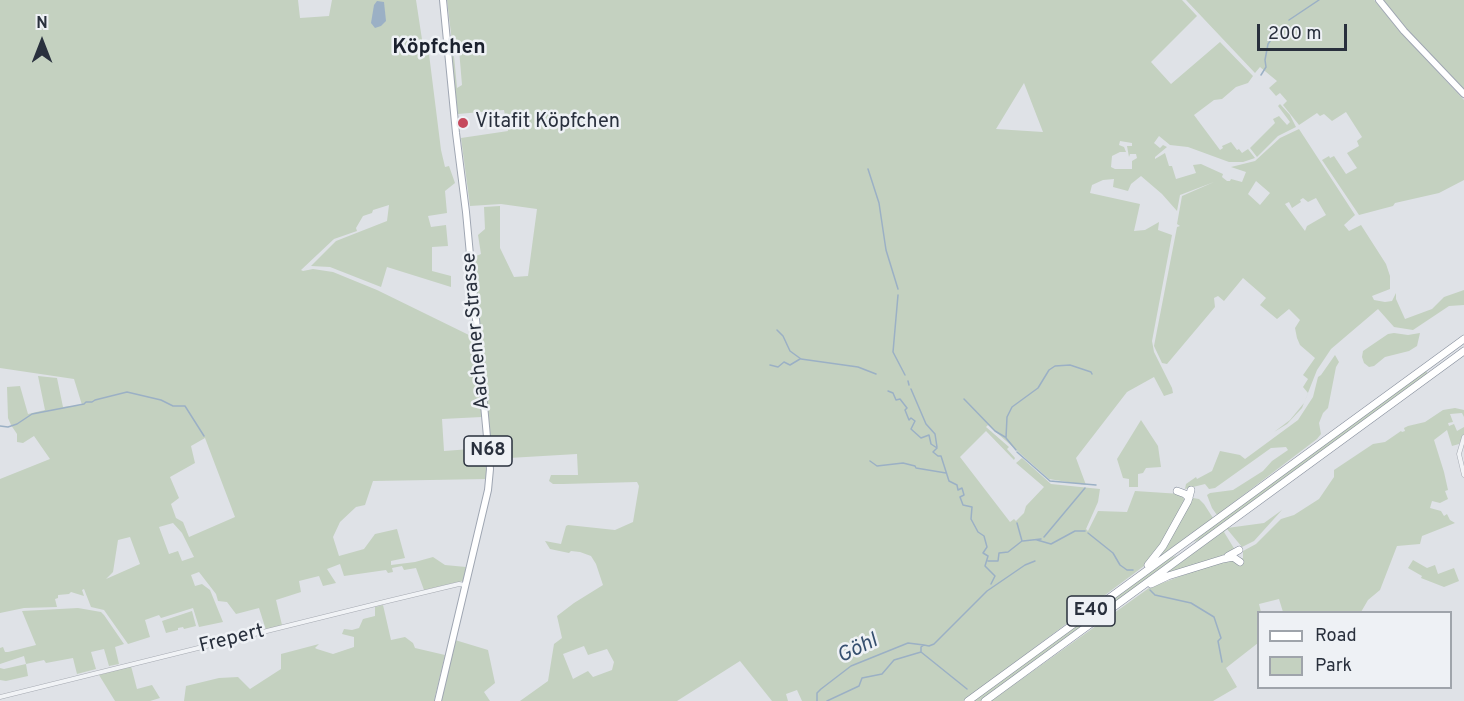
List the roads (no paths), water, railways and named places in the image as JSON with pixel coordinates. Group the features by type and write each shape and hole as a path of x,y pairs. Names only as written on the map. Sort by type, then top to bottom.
{"highway":[{"name":"E40","path":"968,701 1464,339"},
{"name":"E40","path":"985,701 1464,351"},
{"path":"1368,421 1393,407"},
{"path":"1310,451 1324,434"},
{"path":"1138,576 1161,550 1191,490"},
{"path":"1177,491 1189,498"},
{"path":"1219,530 1237,523"},
{"path":"1223,559 1239,550"},
{"path":"1135,591 1162,578 1223,559 1234,557 1240,562"}],"main road":[{"name":"Aachener Strasse","path":"438,701 488,490 490,469 443,0"},
{"path":"1379,0 1404,31 1464,94"}],"street":[{"path":"1464,437 1459,454 1464,475"},
{"name":"Frepert","path":"0,697 388,601 459,584 465,585"}],"water":[{"path":"377,1 384,2 386,21 375,28 371,23 374,5"}],"waterway":[{"path":"1289,20 1319,0"},
{"path":"1261,75 1266,67 1268,44 1278,30"},
{"path":"868,169 879,203 886,250 898,289"},
{"path":"898,295 893,352 905,375"},
{"path":"777,330 783,336 790,351 801,359 858,367 876,374"},
{"path":"770,365 778,367 784,362 790,365 800,359"},
{"name":"Göhl","path":"1016,450 1006,438 1007,417 1012,407 1038,388 1049,370 1055,366 1070,365 1092,374"},
{"path":"908,381 909,385"},
{"path":"911,389 926,424 935,434 937,447"},
{"name":"Göhl","path":"888,391 893,393 896,400 900,399 907,408 905,410 909,420 911,418 915,421 911,429 921,438 929,435 931,444 937,448 933,452 941,456 949,481 957,485 958,490 962,488 964,495 960,497 963,505 972,507 971,519 978,532 984,536 987,547 983,553 988,556 985,566 995,576 991,584"},
{"path":"0,426 8,427 17,424 32,414 84,404 127,392 161,400 173,406 185,406 204,436"},
{"name":"Göhl","path":"964,399 995,431 1005,437"},
{"path":"1017,452 1050,481 1096,485"},
{"name":"Göhl","path":"870,461 877,466 903,463 916,468 946,473"},
{"path":"1044,537 1085,488"},
{"name":"Göhl","path":"988,561 998,561 999,553 1008,552 1022,541 1017,523"},
{"name":"Göhl","path":"1037,540 1051,544 1075,531 1085,531"},
{"name":"Göhl","path":"1088,533 1113,553 1120,565 1127,570 1133,570"},
{"path":"1023,541 1041,539"},
{"name":"Göhl","path":"827,701 859,686 862,678 882,674 894,660 921,652 921,647 924,645 934,644 987,591 1025,565 1035,561"},
{"name":"Göhl","path":"1150,590 1155,595 1191,603 1214,617 1221,638 1218,641 1222,662"},
{"name":"Göhl","path":"817,701 817,693 851,666 908,643 924,645"},
{"name":"Göhl","path":"921,652 967,689"}],"place":[{"name":"Vitafit Köpfchen","path":"463,123"}],"district":[{"name":"Köpfchen","path":"439,49"}]}
